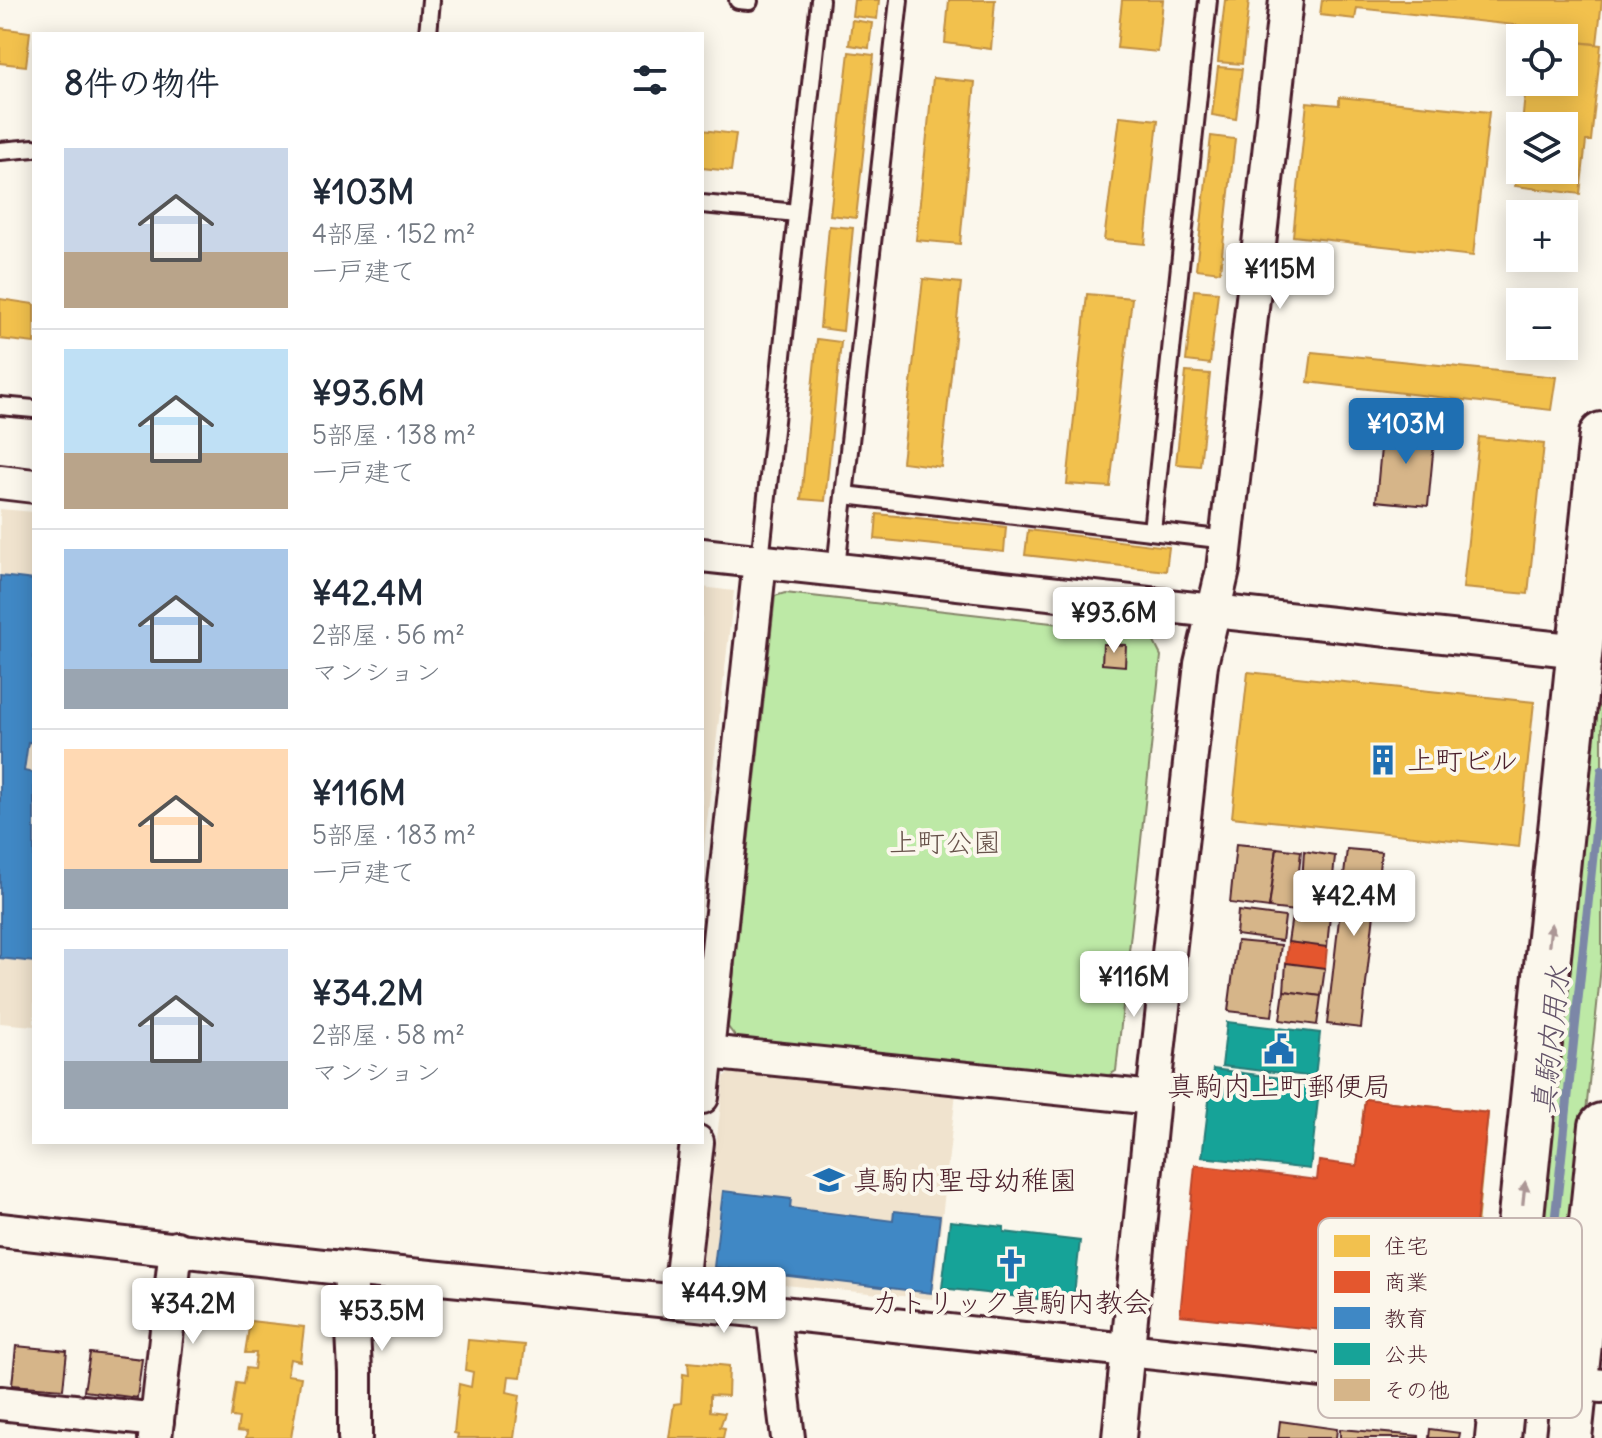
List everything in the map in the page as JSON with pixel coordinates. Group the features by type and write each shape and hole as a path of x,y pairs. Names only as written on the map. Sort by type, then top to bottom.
{"street":[{"path":"1119,1438 1201,664 1227,540 1286,0"},
{"path":"1523,1218 1591,652 1602,435"},
{"path":"0,482 32,486"},
{"path":"704,555 1591,652"},
{"path":"704,1079 760,561"},
{"path":"707,1052 1153,1098"},
{"path":"1588,1384 1602,1126"},
{"path":"679,1302 697,1144"},
{"path":"0,1230 1318,1370"},
{"path":"0,1403 156,1429 176,1248"},
{"path":"350,1269 355,1438"},
{"path":"773,1312 788,1438"},
{"path":"1498,1438 1500,1418"},
{"path":"1569,1438 1576,1418"}],"lane":[{"path":"428,32 431,0"},
{"path":"760,561 820,0"},
{"path":"836,568 899,0"},
{"path":"1152,531 1208,0"},
{"path":"0,151 32,148"},
{"path":"704,204 797,213"},
{"path":"0,406 32,409"},
{"path":"845,495 1227,540"}],"shaded area":[{"path":"0,509 32,512 32,1026 0,1023"},
{"path":"704,587 734,591 704,847"},
{"name":"真駒内聖母幼稚園","path":"736,1068 956,1092 933,1299 712,1278 702,1268 724,1077"}],"green space":[{"name":"上町公園","path":"785,593 1150,634 1161,656 1116,1071 1101,1080 740,1043 728,1027 775,596"},
{"path":"1593,706 1602,708 1602,957 1575,1218 1538,1218"}],"building: 住宅":[{"path":"854,0 879,0 877,19 852,16"},
{"path":"949,0 995,0 991,49 945,43"},
{"path":"1122,0 1163,0 1158,52 1117,48"},
{"path":"1225,0 1249,0 1242,64 1218,62"},
{"path":"1322,0 1602,0 1597,44 1578,42 1578,24 1506,24 1357,8 1355,19 1320,15"},
{"path":"852,20 872,23 869,48 849,45"},
{"path":"0,28 30,32 26,66 0,63"},
{"path":"1578,42 1601,45 1591,141 1586,141 1580,194 1515,186 1578,184 1578,112 1523,112 1525,96 1578,96"},
{"path":"849,52 874,55 856,218 830,215"},
{"path":"1218,67 1242,69 1236,119 1212,115"},
{"path":"933,78 975,82 960,244 916,240"},
{"path":"1339,97 1489,112 1473,256 1293,236 1307,102 1339,105"},
{"path":"1120,116 1158,120 1145,244 1104,240"},
{"path":"704,130 736,134 731,171 704,168"},
{"path":"1211,136 1235,139 1220,272 1196,269"},
{"path":"829,226 853,228 843,331 820,328"},
{"path":"923,279 961,283 941,467 902,462"},
{"path":"1194,290 1218,292 1210,364 1186,361"},
{"path":"1087,294 1132,298 1110,487 1067,484"},
{"path":"0,299 32,304 32,343 0,339"},
{"path":"817,339 841,342 825,501 801,499"},
{"path":"1312,352 1556,377 1551,410 1308,382"},
{"path":"1186,372 1210,374 1200,466 1176,464"},
{"path":"1479,437 1544,444 1528,594 1463,588"},
{"path":"877,514 1006,527 1004,552 875,539"},
{"path":"1028,530 1169,547 1166,571 1025,555"},
{"name":"上町ビル","path":"1248,672 1534,702 1519,847 1232,817"},
{"path":"1365,1099 1488,1113 1478,1218 1397,1216 1404,1171 1357,1166"},
{"path":"250,1321 304,1327 300,1361 290,1359 287,1375 301,1377 291,1438 246,1438 247,1432 237,1431 239,1418 231,1417 236,1383 243,1384 246,1368 254,1369 256,1353 245,1353"},
{"path":"468,1340 525,1345 521,1377 509,1376 507,1392 520,1395 514,1438 457,1438 458,1434 454,1433 459,1384 471,1387 473,1372 465,1370"},
{"path":"688,1362 729,1366 728,1396 710,1395 710,1411 725,1413 720,1427 725,1428 723,1438 669,1438 674,1404 681,1403 683,1374 689,1375"}],"building: 商業":[{"path":"1288,942 1327,947 1325,968 1286,963"},
{"path":"1365,1099 1488,1113 1477,1218 1318,1218 1318,1330 1180,1315 1195,1165 1317,1180 1319,1161 1357,1166"}],"building: 教育":[{"path":"0,576 32,580 32,743 28,742 24,771 32,773 32,962 0,958"},
{"path":"723,1191 791,1199 790,1208 893,1221 894,1211 940,1216 931,1293 714,1267"}],"building: 公共":[{"path":"1227,1022 1320,1033 1315,1077 1222,1066"},
{"path":"1213,1069 1320,1083 1310,1169 1202,1157"},
{"path":"950,1221 1004,1227 1004,1232 1080,1241 1073,1303 942,1288"}],"building: その他":[{"path":"1383,427 1435,432 1428,506 1376,501"},
{"path":"1103,644 1126,645 1125,666 1102,664"},
{"path":"1236,844 1277,848 1269,908 1230,903"},
{"path":"1277,848 1301,851 1295,911 1269,908"},
{"path":"1347,849 1381,852 1361,1028 1327,1024"},
{"path":"1304,851 1335,856 1332,887 1302,883"},
{"path":"1302,883 1332,887 1330,915 1299,911"},
{"path":"1238,911 1285,917 1282,941 1236,935"},
{"path":"1299,911 1330,915 1327,947 1288,942 1292,916 1298,917"},
{"path":"1237,941 1281,945 1272,1016 1228,1011"},
{"path":"1286,963 1325,968 1321,996 1284,991"},
{"path":"1284,991 1321,996 1317,1025 1280,1020"},
{"path":"16,1346 67,1351 63,1389 12,1385"},
{"path":"90,1353 142,1359 137,1398 84,1391"},
{"path":"1280,1421 1337,1429 1336,1438 1278,1438"},
{"path":"1340,1429 1419,1436 1419,1438 1340,1438"},
{"path":"1430,1429 1460,1433 1459,1438 1429,1438"}],"waterway":[{"name":"真駒内用水","path":"1555,1218 1602,770"}],"place":[{"name":"上町ビル","path":"1383,760"},
{"name":"真駒内上町郵便局","path":"1279,1049"},
{"name":"真駒内聖母幼稚園","path":"829,1180"},
{"name":"カトリック真駒内教会","path":"1011,1264"}]}
